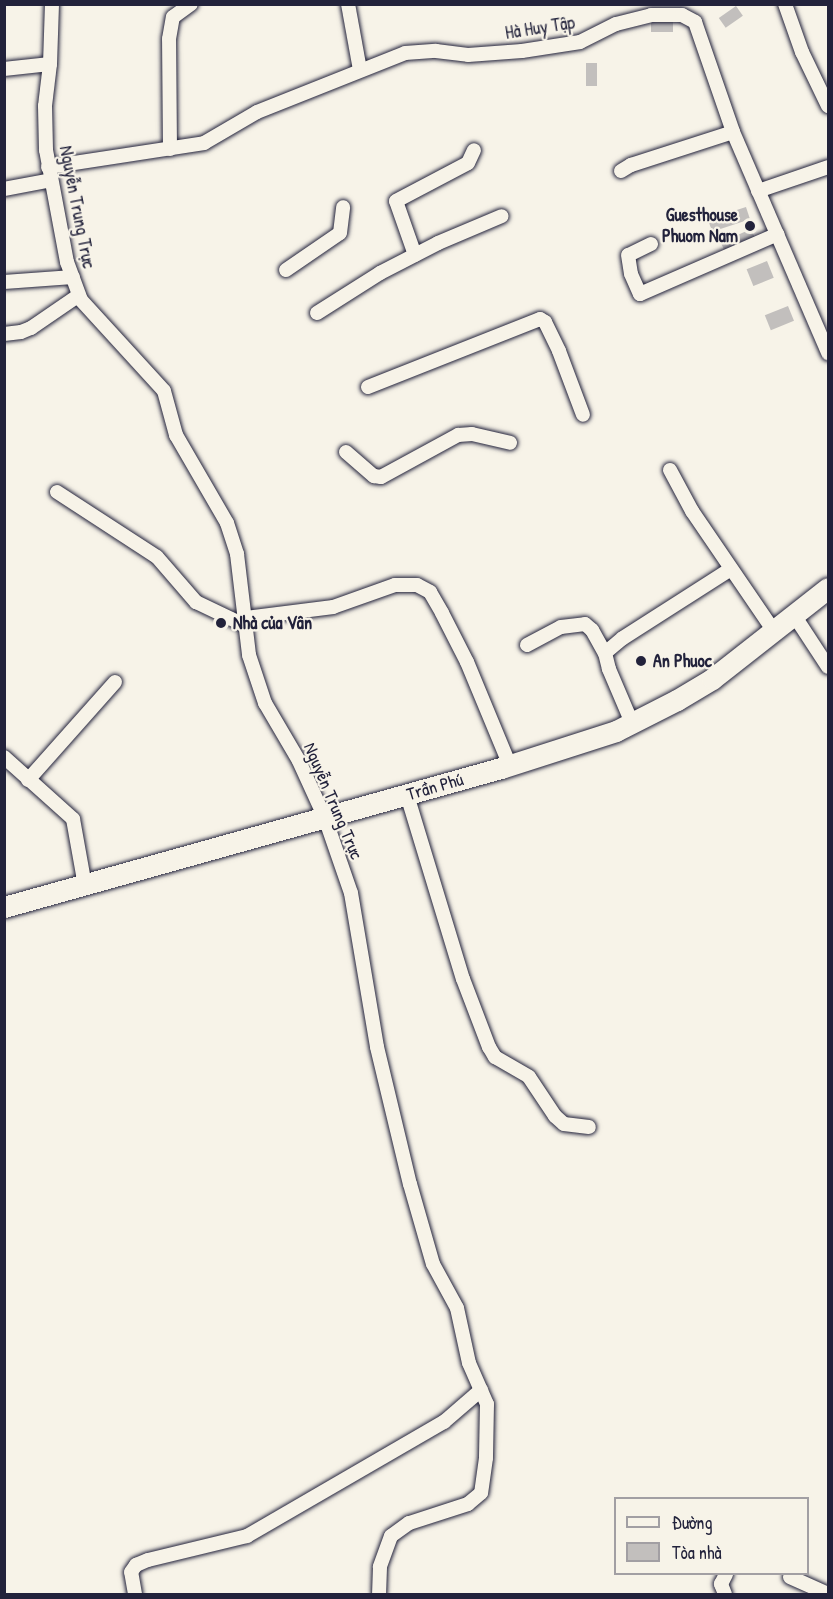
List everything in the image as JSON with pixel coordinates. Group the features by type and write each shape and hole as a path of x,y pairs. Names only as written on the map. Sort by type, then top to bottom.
{"highway":[{"name":"Trần Phú","path":"4,907 510,766 616,731 712,679 828,588"}],"street":[{"name":"Nguyễn Trung Trực","path":"52,4 50,64 45,106 50,174 67,262 79,295 101,325 164,391 176,435 227,524 237,554 249,655 265,703 299,761 325,818 351,892 377,1047 410,1184 433,1264 457,1308 469,1363 487,1404 486,1458 481,1493 468,1504 409,1523 392,1536 380,1567 379,1594"},
{"path":"170,149 168,39 173,17 192,4"},
{"path":"348,4 360,70"},
{"path":"784,4 802,52 828,106"},
{"name":"Hà Huy Tập","path":"4,189 50,174 204,143 257,112 318,90 360,70 405,53 436,51 468,55 522,51 580,42 616,24 651,15 682,15 695,22 733,132 828,353"},
{"path":"4,69 50,64"},
{"path":"621,171 631,165 733,132"},
{"path":"415,255 396,201 468,163 474,150"},
{"path":"758,191 828,166"},
{"path":"286,270 340,233 343,207"},
{"path":"317,312 380,273 502,216"},
{"path":"651,244 628,255 631,274 640,294 778,234"},
{"path":"4,282 72,277"},
{"path":"4,334 31,328 79,295"},
{"path":"368,387 540,320 545,322 559,351 583,415"},
{"path":"346,452 374,476 381,477 458,435 472,434 510,443"},
{"path":"670,470 692,511 774,631"},
{"path":"57,492 157,557 196,602 246,622 333,606 395,585 417,585 430,592 467,662 510,766"},
{"path":"605,653 622,638 731,569"},
{"path":"794,615 828,667"},
{"path":"527,645 561,627 585,624 592,630 605,653 609,669 632,723"},
{"path":"28,780 115,682"},
{"path":"4,757 73,819 85,886"},
{"path":"407,795 463,979 489,1047 495,1057 529,1077 555,1116 564,1124 589,1127"},
{"path":"135,1594 131,1572 136,1566 148,1560 247,1536 444,1422 481,1390"},
{"path":"725,1594 721,1584 726,1575"},
{"path":"790,1577 828,1594"}],"building":[{"path":"736,6 743,16 726,28 719,18"},
{"path":"651,22 673,22 673,32 651,32"},
{"path":"586,63 597,63 597,86 586,86"},
{"path":"746,207 750,219 712,232 708,219"},
{"path":"751,229 756,240 726,253 721,242"},
{"path":"767,261 774,278 753,286 747,269"},
{"path":"788,306 794,321 771,330 765,315"}],"place":[{"name":"Guesthouse Phuom Nam","path":"750,226"},
{"name":"Nhà của Vân","path":"221,623"},
{"name":"An Phuoc","path":"641,661"}]}
